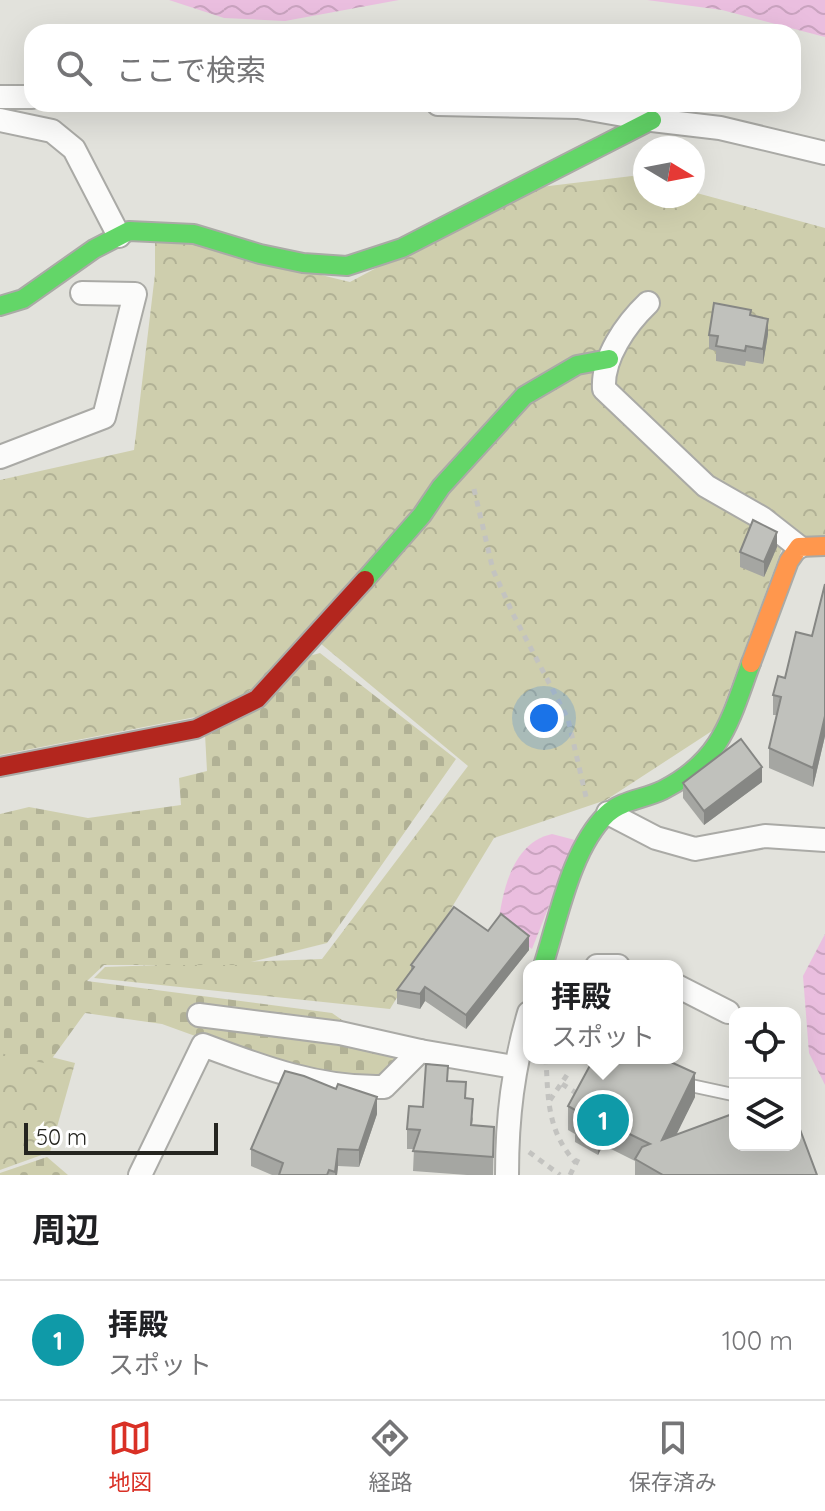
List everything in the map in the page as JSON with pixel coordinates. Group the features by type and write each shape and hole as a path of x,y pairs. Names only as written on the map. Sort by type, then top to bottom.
{"street":[{"path":"0,97 24,97"},
{"path":"606,112 720,128 825,153"},
{"path":"0,120 52,131 74,149 119,236"},
{"path":"0,306 23,299 94,249 129,231 194,234 274,257 303,263 347,266 402,248 652,120"},
{"path":"0,457 104,417 135,294 82,293"},
{"path":"648,303 637,314 609,359 603,373 604,389 706,486 762,518 799,547 825,546"},
{"path":"0,767 196,729 257,699 378,566 468,457 524,396 577,365 609,359"},
{"path":"545,960 586,842 608,813 630,801 663,790 708,759 726,732 789,561 799,547"},
{"path":"608,813 656,838 695,849 765,836 825,840"},
{"path":"683,989 728,1012"},
{"path":"199,1015 340,1033 514,1067"},
{"path":"507,1175 507,1122 514,1067 523,1035"},
{"path":"140,1175 203,1045 280,1073 358,1088 384,1087 420,1051"}],"lane":[{"path":"668,1076 695,1088 729,1094"}],"path":[{"path":"468,457 481,527 493,570 568,719 586,800"},
{"path":"546,1064 553,1128 561,1146 578,1160 570,1175"},
{"path":"549,1101 567,1075"},
{"path":"562,1084 581,1092"}],"green space":[{"path":"632,176 633,208 705,208 705,195 825,228 825,539 784,543 715,729 606,800 494,838 390,1009 94,978 105,967 322,959 468,766 320,643 216,713 0,755 0,480 134,450 155,274 155,235 350,282 524,189"},
{"path":"320,653 456,759 327,943 239,965 104,965 87,981 332,1013 402,1062 382,1080 289,1070 162,1024 85,1013 48,1064 0,1053 0,814 29,807 88,818 181,805 179,778 207,771 205,734 309,656"},
{"path":"0,1044 75,1063 50,1152 0,1170"},
{"path":"47,1157 68,1175 0,1175 0,1173"}],"water":[{"path":"169,0 399,0 285,21 224,18"},
{"path":"647,0 825,0 825,37 801,31 801,24 775,24 722,10"},
{"path":"552,834 575,840 532,949 498,925 500,911 507,883 519,858 538,839"},
{"path":"825,934 825,1085 809,1053 803,976"}],"building":[{"path":"714,303 751,310 750,315 768,319 763,349 746,346 745,351 716,346 718,336 709,335"},
{"path":"753,520 777,532 764,562 740,552"},
{"path":"825,584 825,716 813,768 769,748 781,697 773,695 778,676 785,678 796,632 812,636"},
{"path":"741,739 762,767 704,811 683,783"},
{"path":"454,907 488,931 501,914 529,936 466,1015 425,987 420,994 397,990 414,967 411,965"},
{"path":"426,1064 448,1066 447,1081 466,1082 465,1098 473,1099 471,1125 494,1127 493,1157 413,1151 420,1130 407,1129 409,1106 423,1107"},
{"path":"591,1064 675,1064 695,1073 662,1140 729,1115 729,1151 801,1151 801,1132 817,1175 663,1175 635,1159 642,1147 650,1144 603,1121 598,1131 575,1118 579,1112 568,1106"},
{"path":"285,1071 336,1089 338,1084 377,1097 359,1150 338,1149 335,1172 329,1170 327,1175 279,1175 283,1163 251,1149"}],"traffic: fast":[{"path":"0,306 23,299 94,249 129,231 194,234 303,263 347,266 402,248 652,120"},
{"path":"365,580 422,515 441,487 524,396 577,365 609,359"},
{"path":"545,960 567,886 595,828 613,809 663,790 699,766 721,737 751,663"}],"traffic: slow":[{"path":"751,663 789,561 799,547 825,546"}],"traffic: jam":[{"path":"0,767 196,729 257,699 365,580"}],"place":[{"name":"拝殿","path":"603,1120"}]}
